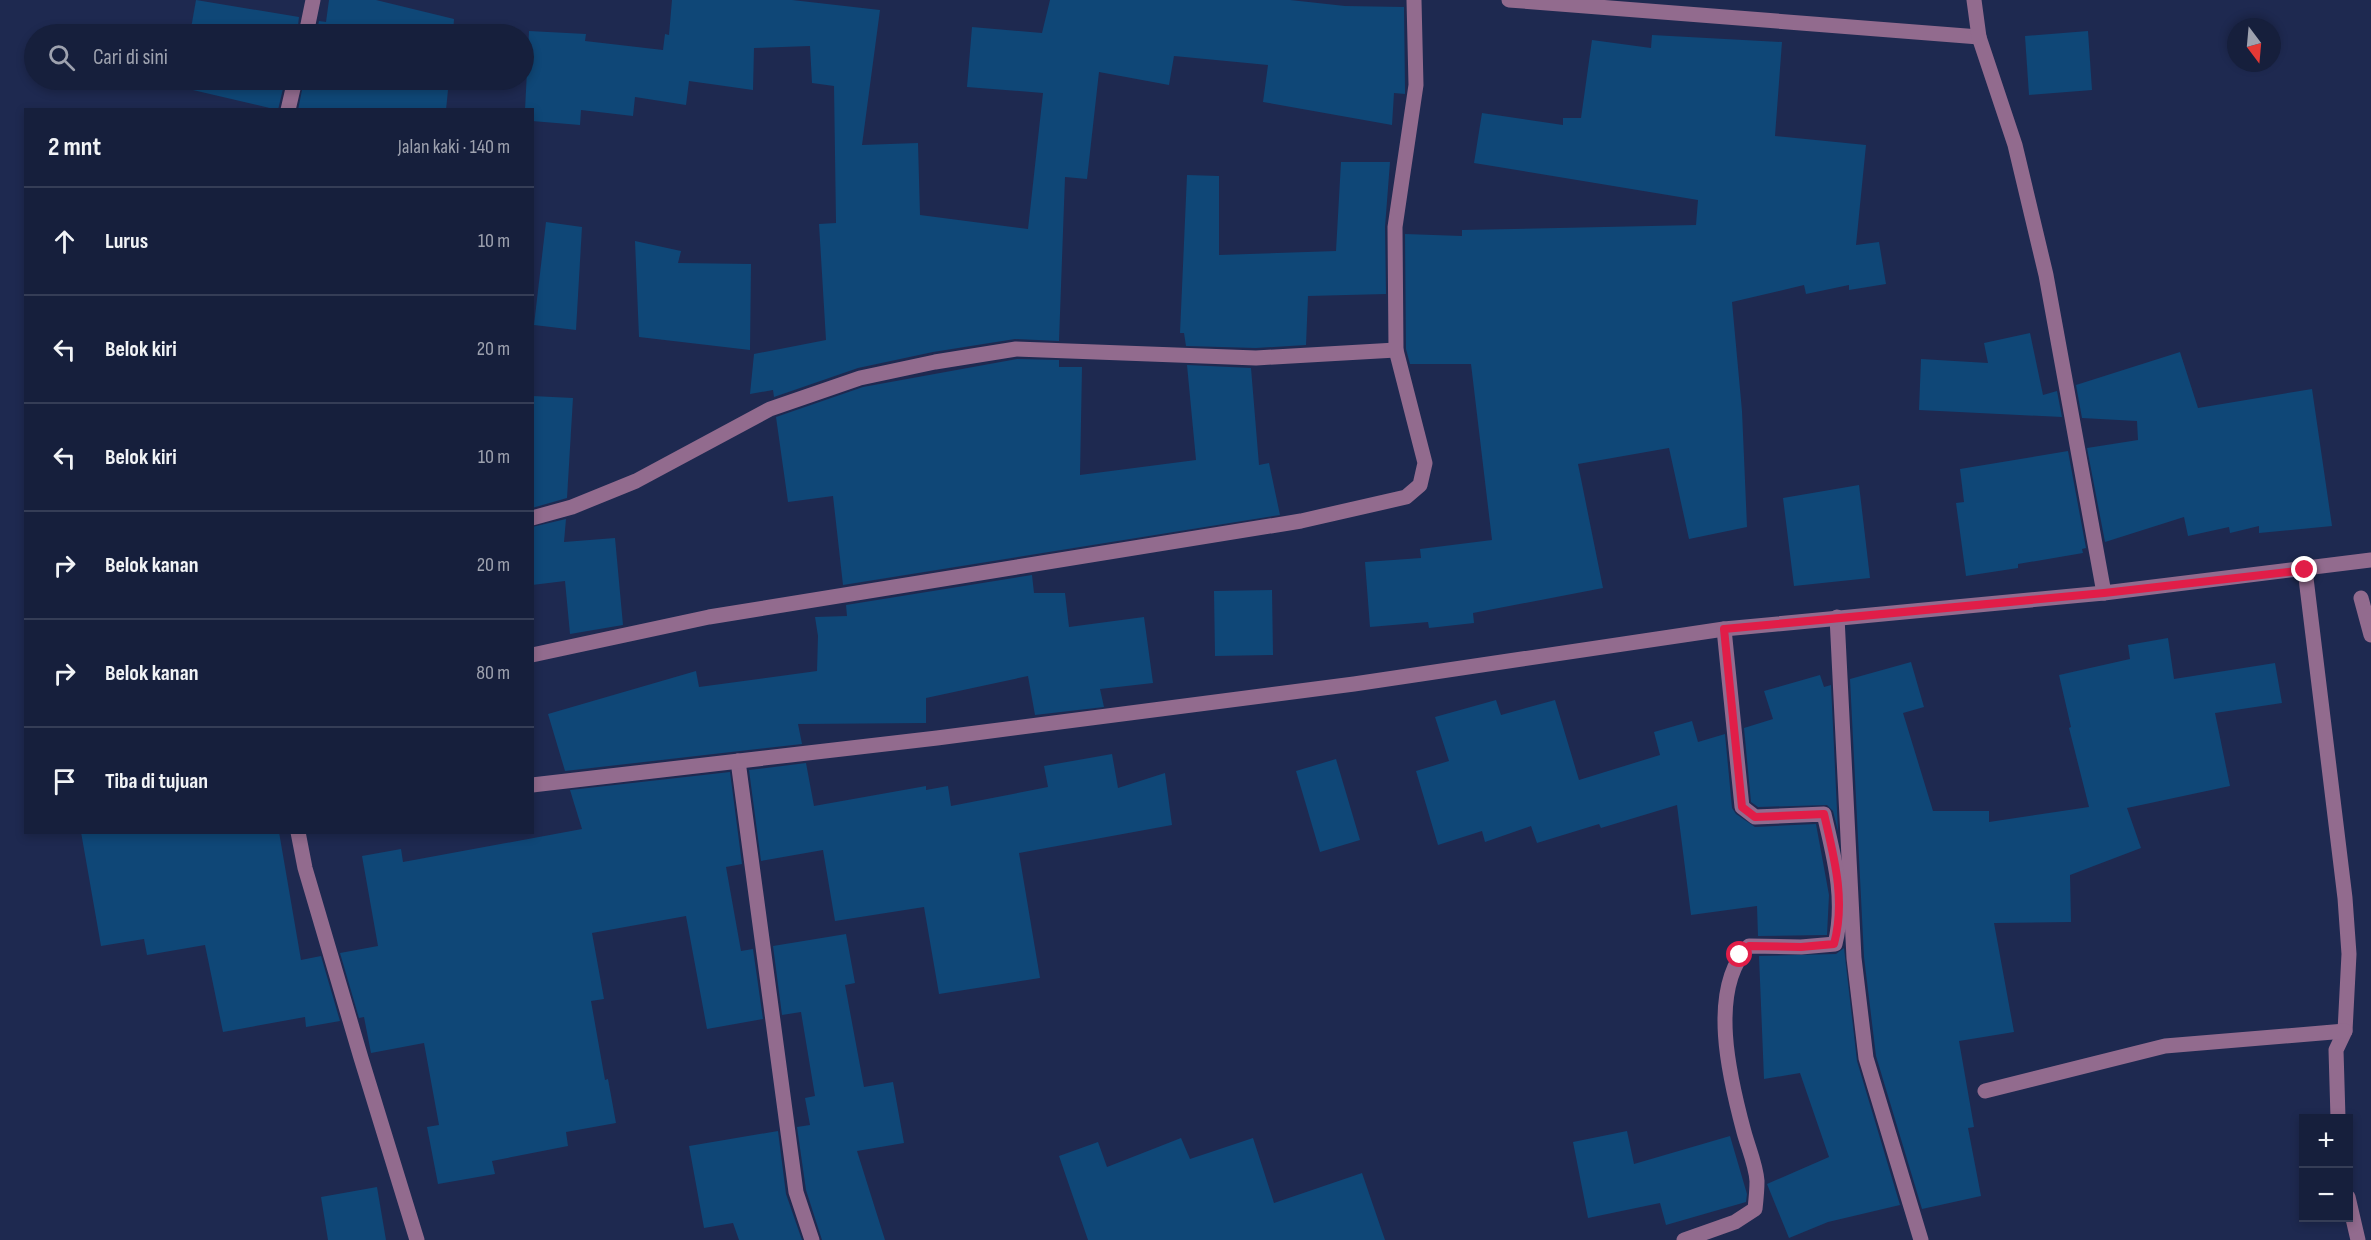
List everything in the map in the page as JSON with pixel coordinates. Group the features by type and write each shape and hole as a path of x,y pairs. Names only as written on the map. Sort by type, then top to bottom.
{"street":[{"path":"308,24 313,0"},
{"path":"534,655 709,617 1300,521 1406,497 1420,485 1425,463 1396,350 1395,227 1416,85 1414,0"},
{"path":"1509,0 1979,37"},
{"path":"1974,0 1979,37 2015,145 2046,275 2104,593"},
{"path":"288,108 293,90"},
{"path":"534,517 572,507 636,481 770,409 860,378 935,362 1016,349 1256,358 1396,350"},
{"path":"534,784 738,761 1354,684 1724,629 2104,593 2371,561"},
{"path":"2305,570 2345,898 2349,954 2345,1031 2336,1050 2338,1114"},
{"path":"2361,598 2371,635"},
{"path":"1837,617 1854,958 1866,1058 1921,1240"},
{"path":"1684,1240 1735,1222 1755,1209 1757,1180 1734,1096 1724,1029 1728,992 1740,955 1749,946 1801,947 1834,944 1839,927 1838,872 1824,814 1755,817 1742,807 1724,629"},
{"path":"738,761 796,1192 812,1240"},
{"path":"298,834 305,868 417,1240"},
{"path":"1984,1091 2166,1046 2345,1031"},
{"path":"2353,1216 2358,1240"}],"building":[{"path":"196,0 299,17 298,24 192,24"},
{"path":"329,0 376,0 454,19 454,24 318,24 319,21 326,22"},
{"path":"672,0 792,0 880,10 862,145 918,143 920,215 1028,229 1043,93 967,87 972,27 1042,33 1050,0 1290,0 1345,6 1404,7 1405,94 1394,93 1392,125 1263,102 1268,65 1174,56 1169,85 1099,72 1087,179 1065,177 1059,341 1015,339 933,352 858,368 774,397 773,390 750,394 754,354 826,340 819,224 836,223 834,86 812,83 810,46 754,48 753,90 689,81 686,105 635,97 633,116 581,110 580,125 534,121 534,108 525,108 526,90 534,90 534,31 586,34 585,41 663,50 665,34 669,35"},
{"path":"2088,31 2092,90 2029,95 2025,36"},
{"path":"1652,35 1782,42 1775,136 1866,145 1856,245 1879,242 1886,284 1849,290 1849,285 1806,294 1804,285 1732,302 1742,411 1747,527 1689,539 1669,448 1578,464 1603,588 1473,613 1474,623 1429,628 1428,622 1370,627 1365,562 1421,558 1420,549 1492,540 1471,364 1410,364 1406,349 1405,234 1462,236 1462,230 1696,225 1698,200 1474,163 1482,113 1563,125 1563,118 1581,118 1592,40 1651,48"},
{"path":"193,90 283,90 278,108 269,108"},
{"path":"302,90 448,90 446,108 298,108"},
{"path":"1341,162 1390,162 1385,227 1386,294 1308,296 1306,345 1256,348 1186,346 1184,333 1180,333 1187,175 1219,176 1219,255 1336,251"},
{"path":"546,222 582,227 576,330 534,325"},
{"path":"635,241 681,251 678,263 751,264 750,350 639,337"},
{"path":"2030,333 2043,395 2057,391 2062,417 1919,410 1921,359 1988,363 1984,343"},
{"path":"2180,352 2198,408 2312,389 2332,526 2259,533 2259,526 2230,533 2229,527 2188,536 2184,517 2105,542 2087,448 2138,440 2137,421 2082,418 2076,385"},
{"path":"1017,359 1059,360 1059,367 1082,367 1080,475 1196,460 1187,365 1251,368 1259,465 1269,463 1280,515 843,585 833,496 788,502 776,417 863,387"},
{"path":"534,396 573,398 567,498 534,507"},
{"path":"2068,451 2086,548 2082,549 2083,553 2018,564 2018,568 1966,576 1956,503 1964,502 1960,469"},
{"path":"1859,485 1870,578 1794,586 1783,498"},
{"path":"566,519 564,542 615,538 623,625 570,634 565,581 534,585 534,527"},
{"path":"1032,575 1034,593 1065,593 1069,627 1144,617 1153,683 1100,689 1104,707 1035,715 1028,676 926,698 926,723 798,724 802,744 565,771 548,714 696,671 699,687 817,671 818,636 815,617 847,616 846,605"},
{"path":"1272,590 1273,655 1215,656 1214,591"},
{"path":"2168,638 2174,679 2275,663 2282,703 2215,713 2230,786 2127,808 2141,848 2070,875 2071,922 1994,923 2014,1032 1959,1041 1974,1127 1968,1128 1981,1196 1922,1209 1876,1056 1864,957 1850,679 1911,662 1924,707 1903,713 1933,811 1989,811 1989,822 2089,807 2069,728 2071,727 2059,675 2130,659 2128,645"},
{"path":"1820,675 1824,687 1831,685 1838,831 1833,811 1827,805 1758,807 1751,802 1744,728 1773,719 1764,691"},
{"path":"1496,700 1501,715 1555,700 1579,780 1660,755 1654,732 1692,721 1698,742 1725,734 1732,808 1736,814 1755,827 1816,824 1829,895 1827,935 1758,936 1757,906 1691,915 1677,805 1601,828 1599,824 1537,843 1531,826 1485,842 1482,831 1438,845 1416,771 1449,761 1435,717"},
{"path":"1112,754 1118,788 1165,773 1172,825 1019,853 1040,978 939,994 924,907 835,921 823,850 761,861 749,770 806,763 814,806 926,786 926,790 948,786 951,806 1048,787 1044,766"},
{"path":"1336,759 1360,840 1320,852 1296,771"},
{"path":"730,772 742,864 726,867 741,951 753,949 763,1019 707,1029 686,916 592,933 604,999 591,1001 605,1080 608,1079 616,1123 566,1132 568,1146 492,1161 495,1174 438,1184 427,1127 439,1125 424,1043 371,1053 364,1017 359,1018 340,953 378,946 362,856 401,849 403,862 582,829 570,790"},
{"path":"81,834 279,834 301,960 321,956 340,1021 306,1027 305,1017 223,1032 205,945 147,955 144,939 101,946"},
{"path":"846,934 855,983 845,985 864,1087 893,1082 904,1143 857,1151 885,1240 822,1240 806,1190 797,1127 810,1125 805,1098 815,1096 801,1012 782,1015 773,946"},
{"path":"1844,948 1857,1061 1900,1205 1828,1222 1789,1238 1767,1184 1829,1157 1800,1073 1764,1079 1759,956 1836,954"},
{"path":"778,1131 786,1194 802,1240 739,1240 733,1223 704,1228 689,1146"},
{"path":"1627,1131 1634,1164 1730,1136 1747,1194 1746,1202 1666,1225 1660,1203 1588,1218 1573,1142"},
{"path":"1181,1138 1190,1159 1253,1138 1274,1203 1362,1173 1385,1240 1088,1240 1059,1156 1098,1142 1107,1167"},
{"path":"377,1187 386,1240 328,1240 321,1197"}],"route":[{"path":"1740,955 1749,946 1801,947 1834,944 1839,927 1838,872 1824,814 1755,817 1742,807 1724,629 2104,593 2305,570"}]}
